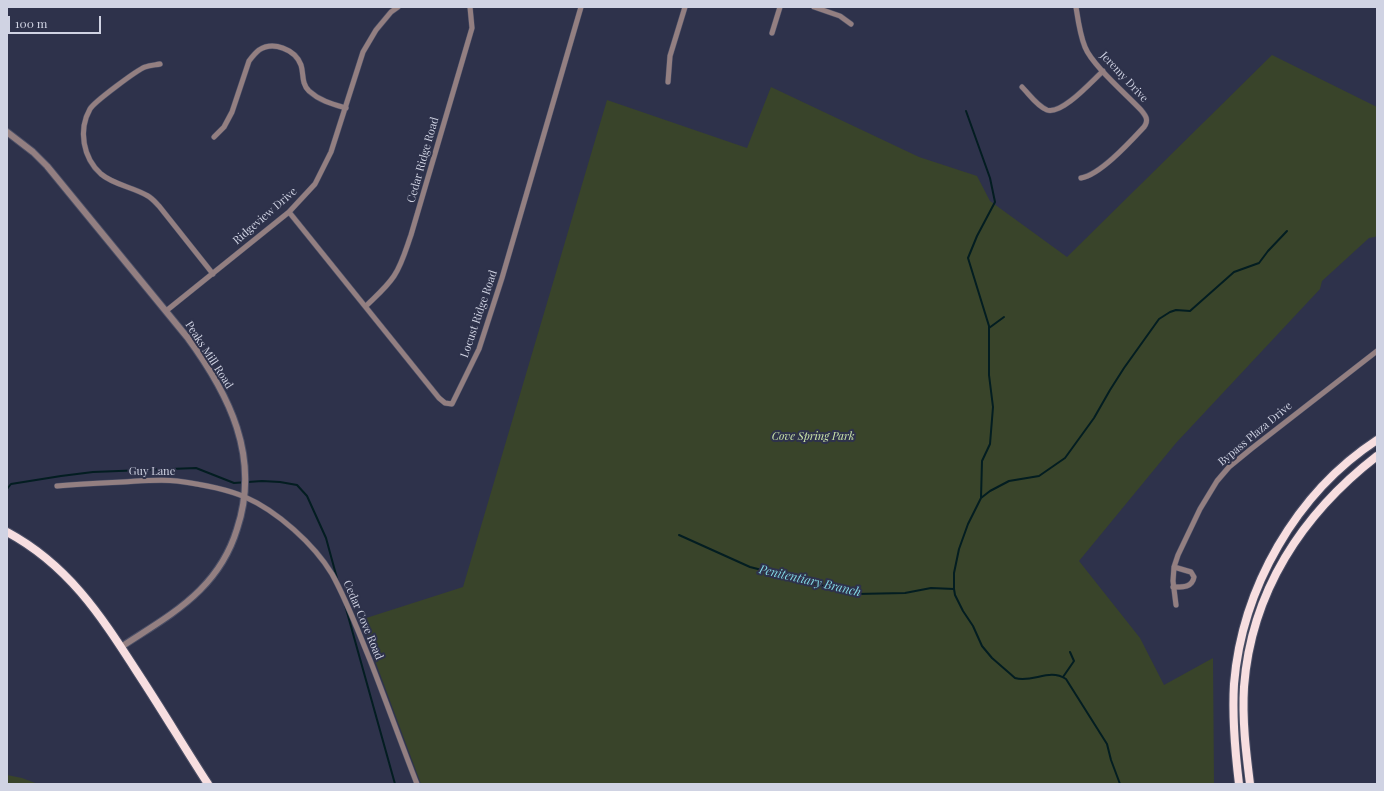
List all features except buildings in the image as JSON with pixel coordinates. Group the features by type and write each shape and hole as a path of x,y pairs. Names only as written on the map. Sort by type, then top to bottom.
{"highway":[{"path":"1239,784 1233,725 1234,683 1245,623 1259,584 1288,530 1313,497 1342,468 1377,440"},
{"path":"1250,784 1244,726 1244,688 1249,652 1263,600 1280,567 1310,520 1336,492 1377,456"},
{"path":"7,532 44,557 72,581 95,609 121,647 208,784"}],"street":[{"name":"Ridgeview Drive","path":"166,311 289,212 315,184 331,152 363,52 376,30 391,12 398,7"},
{"name":"Cedar Ridge Road","path":"366,306 382,291 394,276 411,236 472,28 470,7"},
{"name":"Locust Ridge Road","path":"289,212 439,398 445,403 452,404 479,349 502,278 581,7"},
{"path":"668,82 670,56 685,7"},
{"path":"772,33 780,7"},
{"path":"814,7 840,16 850,24"},
{"name":"Jeremy Drive","path":"1076,7 1085,46 1089,54 1103,71 1141,110 1146,116 1147,122 1144,127 1107,163 1095,172 1080,178"},
{"path":"214,137 224,127 232,112 249,61 260,50 271,46 288,50 293,54 301,65 304,83 308,90 326,102 346,108"},
{"path":"160,64 144,67 99,99 90,109 84,124 83,139 86,151 92,164 101,174 149,196 159,206 212,274"},
{"path":"1022,87 1039,104 1048,110 1053,111 1063,107 1103,71"},
{"name":"Peaks Mill Road","path":"7,132 33,152 47,166 166,311 203,360 220,388 230,409 241,440 246,473 244,497 240,521 228,552 211,578 201,590 179,608 121,647"},
{"name":"Bypass Plaza Drive","path":"1176,605 1173,587 1174,567 1181,547 1210,490 1224,473 1241,457 1377,351"},
{"name":"Guy Lane","path":"57,486 144,481 176,481 199,484 244,497"},
{"name":"Cedar Cove Road","path":"244,497 271,513 296,532 318,554 331,573 348,607 417,784"},
{"path":"1173,587 1184,587 1190,585 1194,577 1191,572 1174,567"}],"green space":[{"name":"Cove Spring Park","path":"1272,55 1377,107 1377,235 1369,238 1322,281 1320,289 1176,443 1079,561 1140,638 1164,685 1213,658 1214,784 421,784 360,620 463,587 607,100 747,148 771,87 919,157 977,176 990,201 1067,257"},
{"path":"7,775 22,778 38,784 7,784"}],"waterway":[{"path":"966,111 990,178 995,202 977,236 968,258 989,326 989,375 993,407 990,444 982,461 981,498 968,524 959,549 954,573 955,595 973,626 982,646 992,658 1015,678 1028,679 1053,675 1066,679 1107,744 1120,784"},
{"path":"981,498 990,491 1009,481 1039,476 1065,458 1094,418 1124,368 1159,319 1176,310 1190,311 1234,272 1259,263 1287,231"},
{"path":"989,328 1004,317"},
{"path":"7,489 11,484 93,472 196,468 234,483 262,481 297,485 307,496 326,538 338,582"},
{"name":"Penitentiary Branch","path":"679,535 750,567 856,594 905,593 931,588 954,589"},
{"path":"345,605 395,784"},
{"path":"1063,677 1074,661 1070,652"}]}
